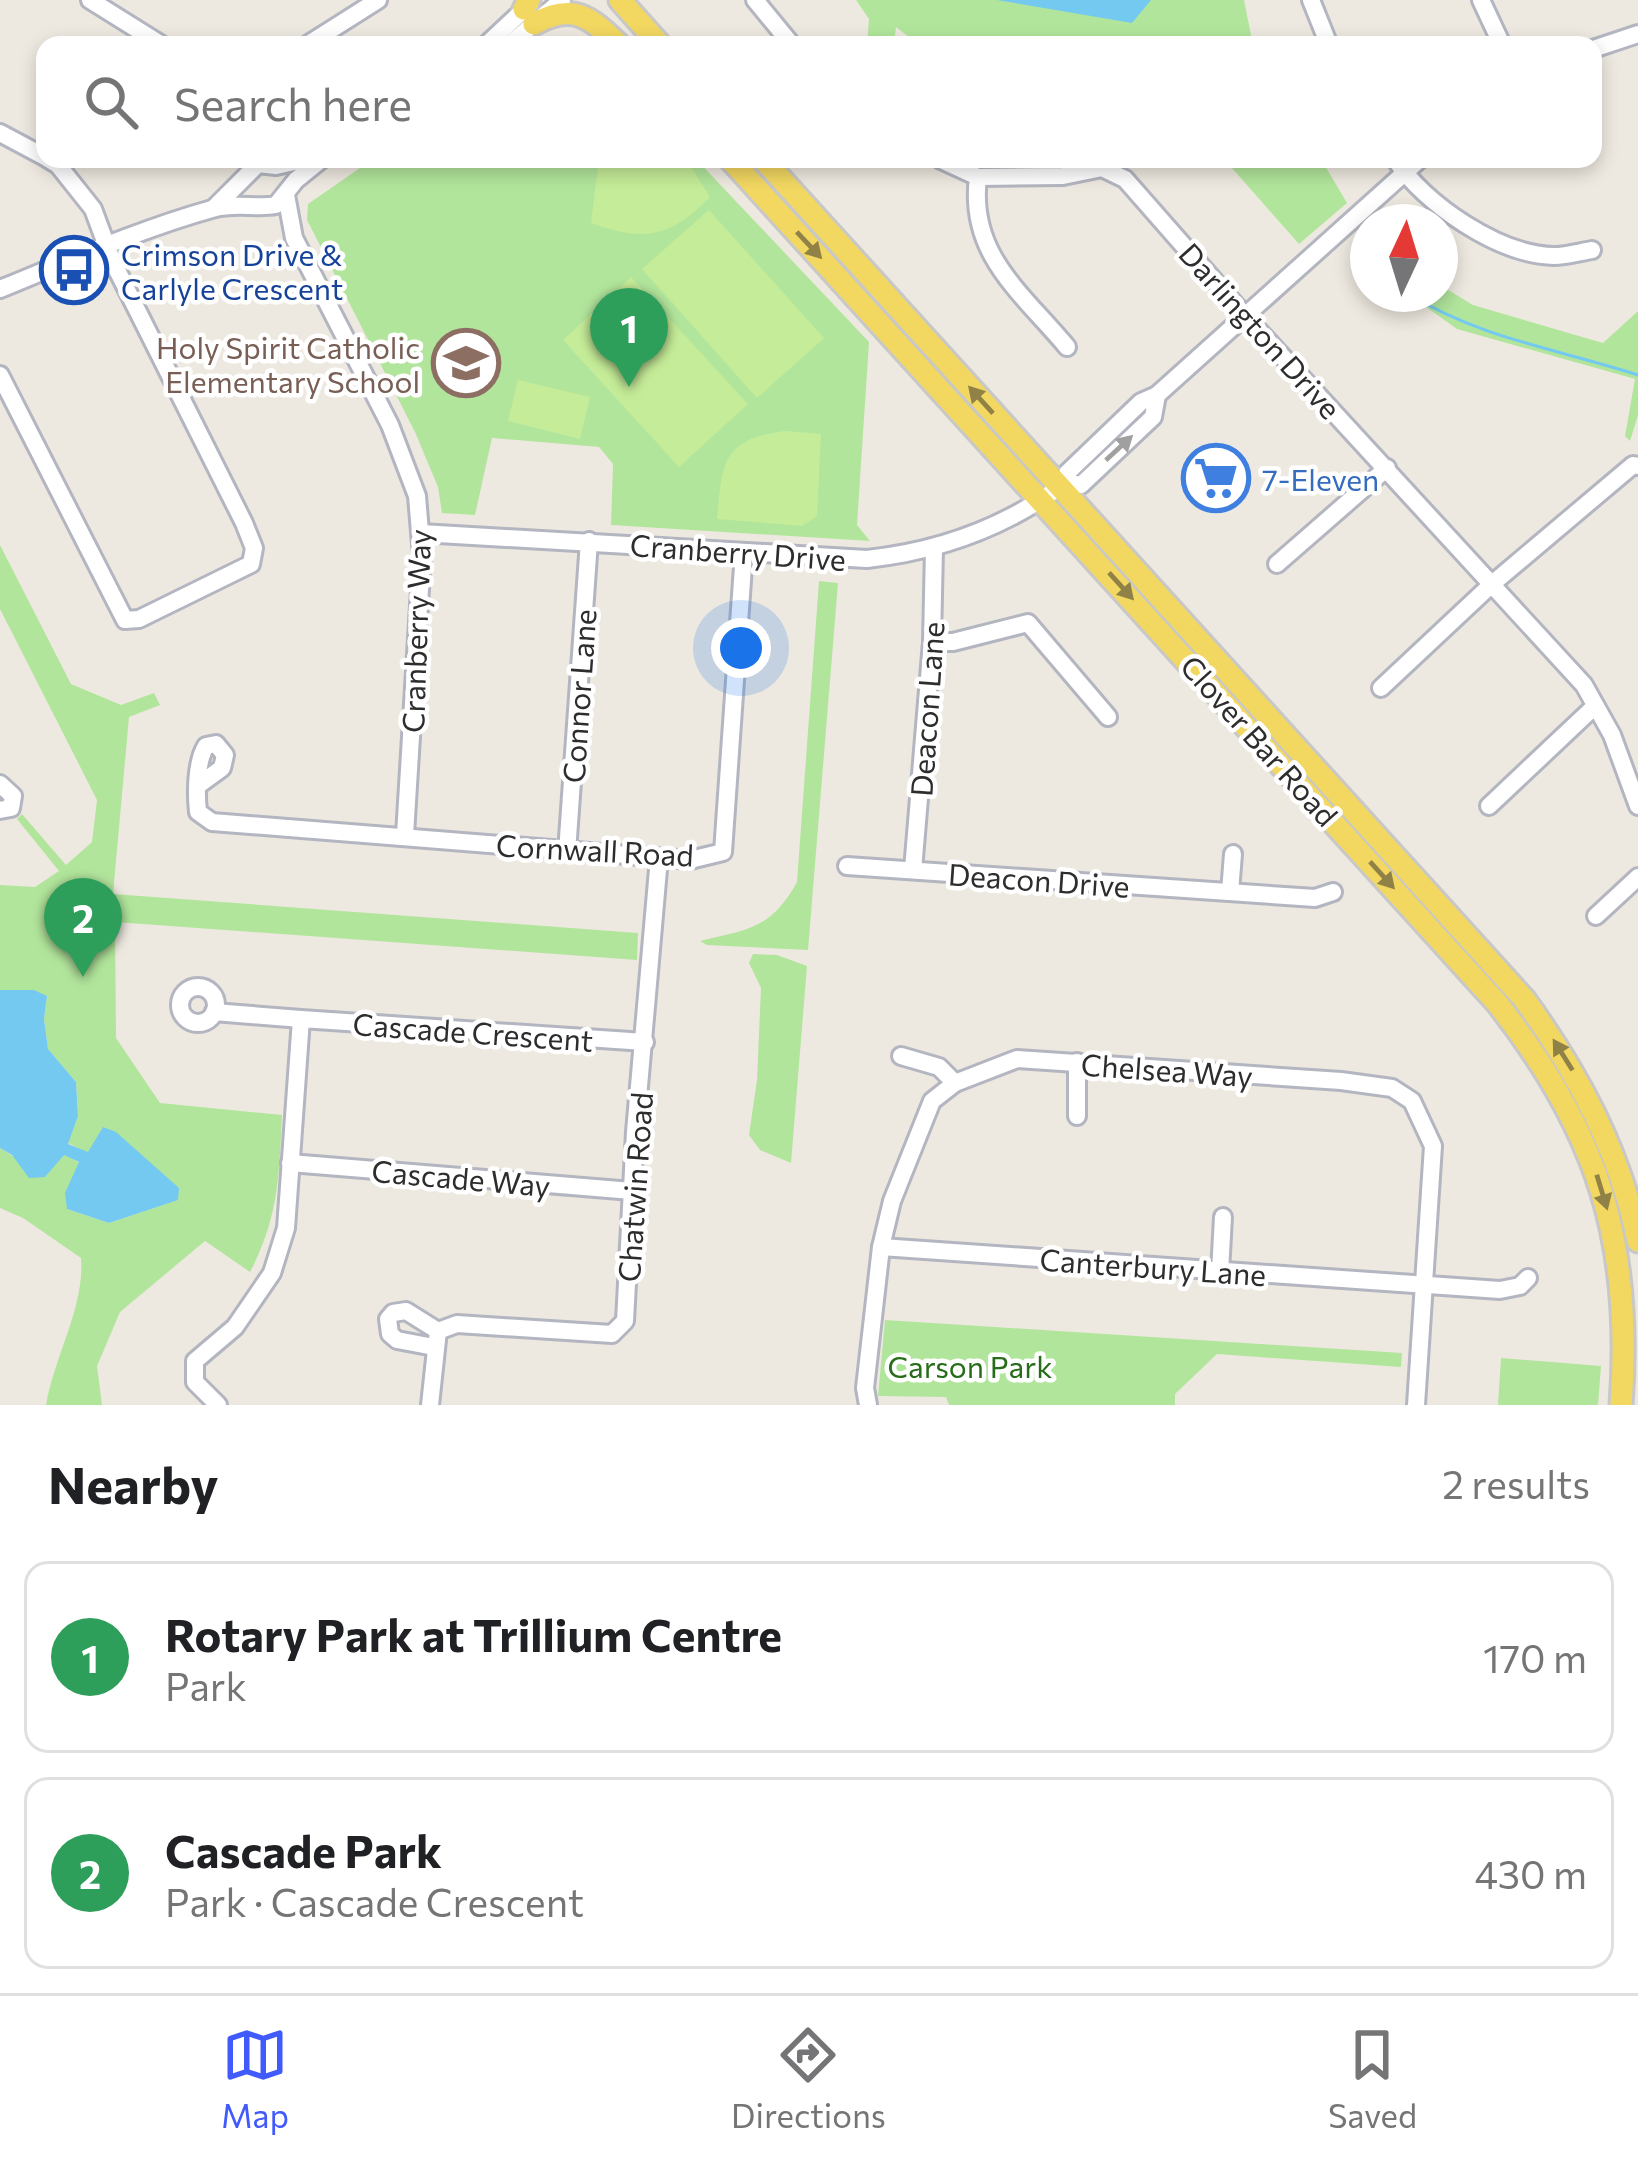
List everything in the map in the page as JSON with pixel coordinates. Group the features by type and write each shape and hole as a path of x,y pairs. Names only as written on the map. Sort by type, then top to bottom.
{"main road":[{"path":"590,0 617,36"},
{"path":"620,0 653,36"},
{"path":"531,8 578,15 612,36"},
{"name":"Clover Bar Road","path":"739,168 1056,489 1524,999 1590,1101 1608,1142 1638,1240"},
{"name":"Clover Bar Road","path":"772,168 1056,489 1528,1042 1579,1126 1608,1210 1624,1295 1620,1400"}],"street":[{"path":"90,0 148,36"},
{"path":"322,36 378,0"},
{"path":"497,36 531,8 562,0"},
{"path":"754,0 784,36"},
{"path":"1311,0 1325,36"},
{"path":"1480,0 1498,36"},
{"path":"514,36 531,8"},
{"path":"1602,46 1638,34"},
{"path":"0,133 36,153"},
{"path":"0,375 124,620 139,619 251,564 254,548 244,523 106,246 93,209 60,168"},
{"path":"274,168 288,183 287,194"},
{"path":"0,289 213,208 276,205 311,168"},
{"name":"Darlington Drive","path":"958,168 978,177 1063,176 1110,169 1125,179 1584,685 1612,735 1638,806"},
{"path":"1246,316 1397,168"},
{"path":"1401,168 1468,229 1552,256 1592,250"},
{"path":"213,208 245,170"},
{"path":"245,170 244,189 258,204"},
{"path":"978,177 974,206 984,243 1067,346"},
{"name":"Cranberry Way","path":"287,194 294,238 406,459 417,496 422,533 404,836"},
{"name":"Cranberry Way","path":"258,204 294,238"},
{"name":"Cranberry Drive","path":"422,533 867,559 934,548 969,537 1056,489 1081,485 1153,417 1156,395 1246,316"},
{"path":"1381,688 1492,584 1633,465 1638,466"},
{"path":"1277,564 1387,469"},
{"name":"Connor Lane","path":"567,852 589,541"},
{"name":"Deacon Lane","path":"914,870 932,642 934,548"},
{"name":"Cornwall Road","path":"200,784 198,812 212,822 690,860 723,852 744,552"},
{"path":"932,642 953,642 1028,623 1108,717"},
{"path":"1489,806 1595,706"},
{"path":"0,784 13,796 11,808 0,810"},
{"path":"1230,892 1233,854"},
{"name":"Chatwin Road","path":"430,1405 436,1339 457,1324 612,1334 625,1321 659,858"},
{"name":"Deacon Drive","path":"847,866 1315,898 1333,892"},
{"path":"1596,916 1638,877"},
{"name":"Cascade Crescent","path":"214,1012 645,1042"},
{"path":"218,1405 195,1382 195,1360 235,1327 272,1273 286,1228 301,1019"},
{"path":"868,1405 865,1388 881,1247 913,1144 932,1101 955,1083 938,1067 901,1056"},
{"name":"Chelsea Way","path":"955,1083 1017,1059 1341,1081 1392,1088 1412,1101 1433,1146 1416,1405"},
{"path":"1077,1062 1077,1116"},
{"name":"Cascade Way","path":"290,1163 632,1191"},
{"path":"1220,1271 1223,1217"},
{"name":"Canterbury Lane","path":"881,1247 1500,1290 1520,1286 1528,1278"}],"green space":[{"path":"856,0 1244,0 1251,36 908,36 896,27 895,36 868,36 869,19"},
{"path":"360,168 705,168 869,342 857,525 870,541 611,525 613,464 599,447 492,438 475,515 442,513 438,487 415,432 307,220 308,204"},
{"path":"598,168 692,168 710,197 682,221 655,233 626,233 591,223"},
{"path":"1232,168 1326,168 1347,203 1299,244"},
{"path":"709,210 824,338 757,398 642,269"},
{"path":"631,277 748,404 679,467 563,340"},
{"path":"1458,296 1473,305 1603,343 1638,311 1638,415 1630,441 1625,436 1635,379 1457,329 1433,312 1458,312"},
{"path":"518,380 590,397 580,439 508,421"},
{"path":"785,431 821,434 817,516 802,526 717,519 729,457 748,440"},
{"path":"0,545 71,684 121,705 154,693 160,705 129,717 113,894 638,933 637,960 115,922 116,1038 160,1103 282,1115 272,1214 250,1272 205,1241 120,1312 97,1366 102,1405 46,1405 74,1313 81,1258 0,1208 0,1148 45,1177 64,1154 80,1163 67,1209 109,1223 177,1200 179,1188 103,1128 88,1153 68,1143 78,1116 76,1082 48,1049 47,996 0,990 0,885 35,887 59,871 17,819 22,814 66,865 92,842 97,800 0,609"},
{"path":"819,581 838,583 808,950 707,945 700,941 768,918 797,882"},
{"path":"753,954 777,955 807,966 791,1163 760,1150 749,1135 761,988 749,963"},
{"name":"Carson Park","path":"885,1320 1402,1353 1401,1367 1217,1354 1175,1394 1175,1405 949,1405 946,1397 878,1396"},
{"path":"1501,1358 1601,1366 1598,1405 1498,1405"}],"water":[{"path":"997,0 1151,0 1132,23"},
{"path":"0,990 34,990 47,996 48,1049 76,1082 78,1116 68,1144 88,1152 103,1127 116,1132 179,1188 178,1200 109,1223 67,1209 65,1193 79,1162 64,1155 45,1177 29,1178 12,1155 0,1148"}],"waterway":[{"path":"1442,312 1492,332 1638,375"}],"place":[{"name":"Crimson Drive & Carlyle Crescent","path":"74,270"},
{"name":"Holy Spirit Catholic Elementary School","path":"466,363"},
{"name":"Rotary Park at Trillium Centre","path":"629,387"},
{"name":"7-Eleven","path":"1216,478"},
{"name":"Cascade Park","path":"83,977"}]}
